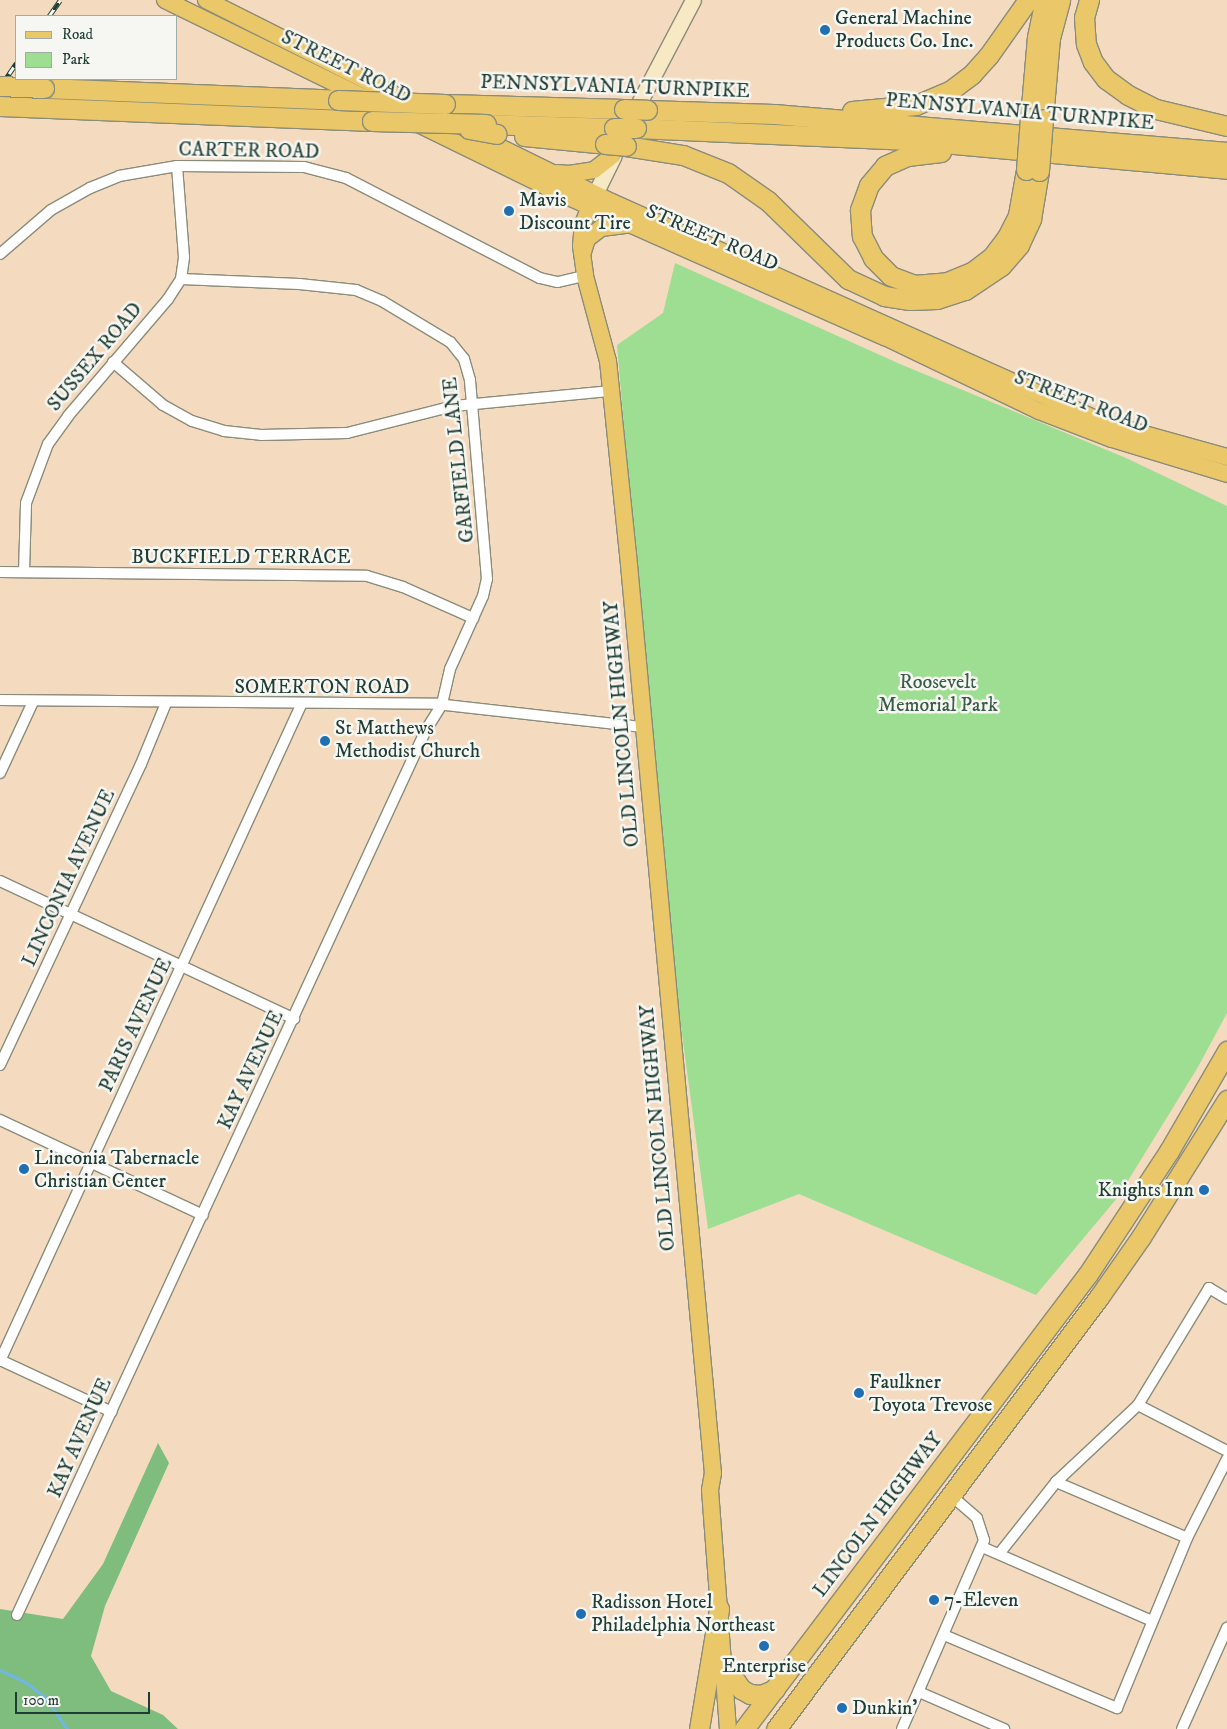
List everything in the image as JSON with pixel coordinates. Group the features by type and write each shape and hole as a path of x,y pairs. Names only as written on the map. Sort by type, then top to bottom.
{"highway":[{"path":"774,114 890,109 933,99 972,74 1028,0"},
{"path":"1037,118 1037,37 1045,0"},
{"path":"0,106 435,123 615,143 683,155 728,173 768,201 848,279 884,296 910,300 938,299 965,290 1001,266 1019,245 1031,219 1032,170 1037,118 1050,38 1060,0"},
{"path":"1089,0 1084,17 1086,44 1092,62 1106,79 1128,96 1156,109 1227,126"},
{"name":"PENNSYLVANIA TURNPIKE","path":"0,86 445,104 774,114 1227,152"},
{"name":"PENNSYLVANIA TURNPIKE","path":"615,143 636,128 910,140 1227,169"},
{"path":"1032,170 1022,204 1008,237 992,257 972,272 938,285 914,285 891,276 868,252 860,228 862,202 874,178 892,162 923,153 1045,152"},
{"name":"LINCOLN HIGHWAY","path":"744,1729 1088,1274 1169,1151 1227,1052"},
{"path":"776,1729 949,1494 1126,1259 1227,1100"},
{"path":"699,1729 719,1608"},
{"path":"735,1680 741,1689 750,1694 761,1695 774,1689"}],"main road":[{"name":"STREET ROAD","path":"165,0 311,74 592,200 1105,423 1227,456"},
{"name":"STREET ROAD","path":"206,0 542,168 631,225 885,337 1046,414 1112,439 1227,474"},
{"name":"OLD LINCOLN HIGHWAY","path":"693,0 615,143 592,200 580,238 584,269 608,361 712,1473 710,1490 728,1729"},
{"path":"542,168 569,174 583,173 603,165 615,143"},
{"path":"584,269 584,245 594,232 609,225 631,225"},
{"name":"OLD LINCOLN HIGHWAY","path":"712,1473 719,1490 739,1729"}],"street":[{"name":"CARTER ROAD","path":"0,254 51,210 90,188 119,176 177,166 304,167 328,171 540,278 558,282 584,269"},
{"path":"177,166 184,257 181,280"},
{"name":"SUSSEX ROAD","path":"24,572 26,503 40,462 59,427 181,280"},
{"name":"GARFIELD LANE","path":"181,280 339,287 369,295 424,325 456,349 468,370 487,578 473,618 450,668 442,704"},
{"path":"113,362 171,410 203,425 233,433 347,434 373,429 439,408 611,392"},
{"name":"BUCKFIELD TERRACE","path":"0,572 367,576 403,587 473,618"},
{"name":"SOMERTON ROAD","path":"0,700 33,702 442,704 643,727"},
{"path":"0,773 33,702"},
{"name":"LINCONIA AVENUE","path":"0,1065 166,703"},
{"name":"PARIS AVENUE","path":"0,1360 183,966 302,703"},
{"name":"KAY AVENUE","path":"17,1615 426,730 442,704"},
{"path":"0,881 294,1019"},
{"path":"0,1120 203,1215"},
{"path":"999,1554 1056,1482 1138,1405 1209,1288 1227,1300"},
{"path":"0,1360 112,1412"},
{"path":"1138,1405 1227,1451"},
{"path":"944,1635 1117,1708 1187,1538 1227,1458"},
{"path":"1056,1482 1187,1538"},
{"path":"902,1729 982,1547 984,1534 977,1518 949,1494"},
{"path":"982,1547 1152,1621"},
{"path":"1182,1729 1227,1628"},
{"path":"919,1692 1004,1729"}],"green space":[{"name":"Roosevelt Memorial Park","path":"675,263 900,364 1126,458 1227,506 1227,1013 1198,1067 1118,1197 1036,1295 799,1194 708,1229 664,898 617,345 663,313"},
{"path":"158,1443 169,1463 105,1606 91,1656 111,1691 163,1715 178,1729 0,1729 0,1609 63,1619 103,1564"}],"waterway":[{"path":"0,1670 24,1681 45,1697 67,1729"}],"railway":[{"path":"50,15 60,0"},
{"path":"0,87 15,64"}],"place":[{"name":"General Machine Products Co. Inc.","path":"825,30"},
{"name":"Mavis Discount Tire","path":"509,211"},
{"name":"St Matthews Methodist Church","path":"325,741"},
{"name":"Linconia Tabernacle Christian Center","path":"24,1169"},
{"name":"Knights Inn","path":"1204,1190"},
{"name":"Faulkner Toyota Trevose","path":"859,1393"},
{"name":"7-Eleven","path":"934,1600"},
{"name":"Radisson Hotel Philadelphia Northeast","path":"581,1614"},
{"name":"Enterprise","path":"764,1646"},
{"name":"Dunkin'","path":"842,1708"}]}
